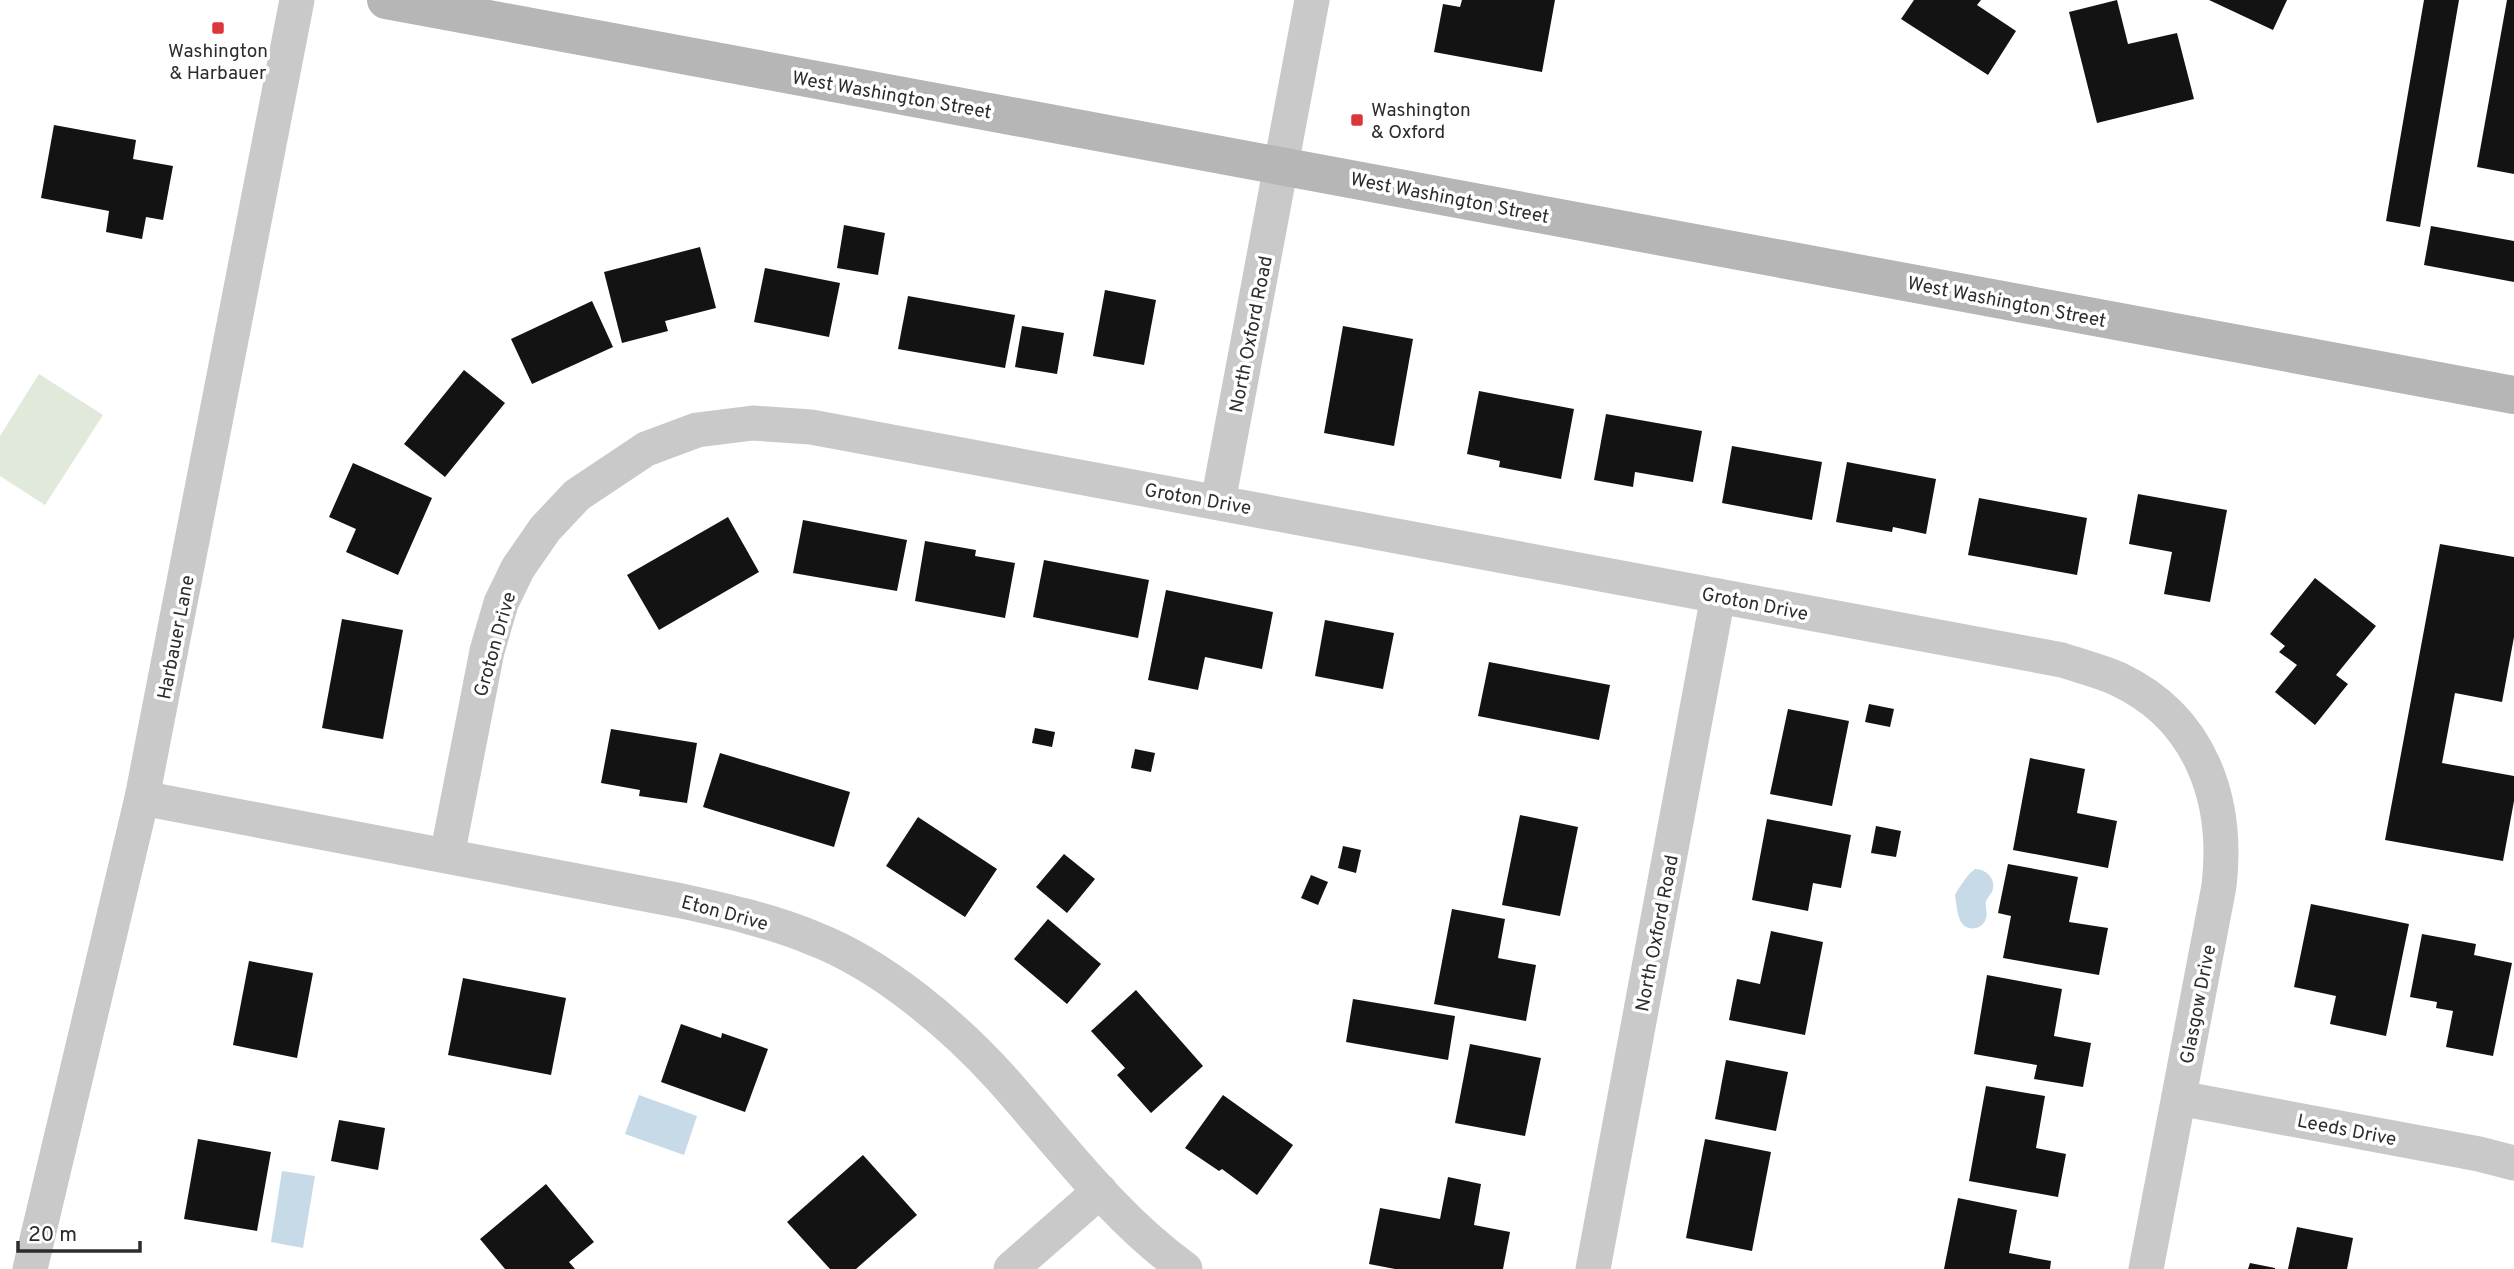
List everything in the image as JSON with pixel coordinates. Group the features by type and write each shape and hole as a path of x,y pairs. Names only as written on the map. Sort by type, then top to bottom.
{"street":[{"name":"Harbauer Lane","path":"30,1269 142,798 297,0"},
{"name":"West Washington Street","path":"386,0 2514,396"},
{"name":"North Oxford Road","path":"1218,502 1312,0"},
{"name":"Groton Drive","path":"447,856 487,651 501,603 518,568 545,528 577,495 646,449 697,430 753,423 810,428 2062,660 2118,679 2151,699 2175,720 2191,742"},
{"name":"North Oxford Road","path":"1593,1269 1718,596"},
{"name":"Glasgow Drive","path":"2146,1269 2217,899 2223,853 2219,820 2209,778 2191,742"},
{"name":"Eton Drive","path":"142,798 682,901 746,915 817,939 874,970 948,1025 999,1076 1100,1191 1156,1248 1185,1269"},
{"name":"Leeds Drive","path":"2179,1098 2479,1154 2514,1163"},
{"path":"1011,1269 1100,1191"}],"green space":[{"path":"39,374 103,415 45,505 0,476 0,436"}],"water":[{"path":"1975,869 1990,876 1993,888 1986,901 1987,914 1984,922 1971,928 1961,922 1955,895 1966,877"},
{"path":"639,1095 697,1116 684,1155 625,1134"},
{"path":"282,1171 315,1176 303,1248 271,1242"}],"building":[{"path":"1462,0 1555,0 1542,72 1434,52 1443,4 1460,7"},
{"path":"1914,0 1981,0 1977,5 2016,31 1988,75 1901,19"},
{"path":"2117,0 2128,44 2177,33 2194,99 2097,123 2069,12"},
{"path":"2209,0 2287,0 2273,30"},
{"path":"2424,0 2459,0 2420,227 2386,221"},
{"path":"2507,0 2514,0 2514,174 2477,167"},
{"path":"54,125 136,140 133,159 173,166 163,220 146,217 142,239 106,232 109,211 41,198"},
{"path":"844,225 885,233 878,275 837,268"},
{"path":"2431,226 2514,241 2514,282 2424,265"},
{"path":"700,247 716,308 665,321 668,331 622,343 604,272"},
{"path":"765,268 840,283 829,337 754,322"},
{"path":"1105,290 1156,300 1144,365 1093,356"},
{"path":"908,296 1015,315 1005,368 898,349"},
{"path":"592,301 613,347 532,384 511,339"},
{"path":"1022,326 1064,333 1057,374 1015,367"},
{"path":"1343,326 1413,339 1394,446 1324,433"},
{"path":"464,370 505,403 445,477 404,444"},
{"path":"1479,391 1574,409 1561,479 1499,467 1500,461 1467,454"},
{"path":"1606,414 1702,431 1693,482 1635,472 1633,487 1594,480"},
{"path":"1732,446 1822,462 1812,520 1722,503"},
{"path":"1847,462 1936,479 1926,534 1893,527 1892,532 1836,522"},
{"path":"353,463 432,498 398,575 346,552 356,529 329,517"},
{"path":"2138,494 2227,510 2210,602 2164,594 2172,552 2129,544"},
{"path":"1979,498 2087,518 2077,575 1968,555"},
{"path":"728,517 759,572 659,630 627,575"},
{"path":"803,520 907,540 897,591 793,573"},
{"path":"925,541 976,550 975,556 1015,563 1005,618 915,601"},
{"path":"2440,544 2514,557 2514,637 2502,702 2455,693 2442,763 2514,776 2514,801 2503,861 2385,840"},
{"path":"1044,560 1149,580 1138,638 1033,617"},
{"path":"2315,578 2376,626 2336,675 2348,684 2315,725 2275,692 2297,665 2279,652 2285,646 2270,634"},
{"path":"1166,590 1273,612 1262,669 1205,657 1198,690 1148,680"},
{"path":"342,619 403,630 383,739 322,728"},
{"path":"1325,620 1394,633 1383,689 1315,676"},
{"path":"1489,662 1610,685 1599,740 1478,716"},
{"path":"1869,704 1894,709 1890,727 1865,722"},
{"path":"1788,709 1849,721 1832,806 1770,794"},
{"path":"1035,728 1055,732 1052,747 1032,743"},
{"path":"611,729 697,743 687,803 639,796 640,790 601,783"},
{"path":"1135,749 1155,753 1151,772 1131,768"},
{"path":"720,753 850,792 834,847 703,807"},
{"path":"2030,758 2085,769 2077,813 2117,821 2108,868 2013,850"},
{"path":"1520,815 1578,827 1560,916 1502,905"},
{"path":"918,817 997,869 965,917 886,866"},
{"path":"1767,819 1851,835 1841,888 1813,883 1808,911 1752,900"},
{"path":"1876,826 1901,831 1896,857 1871,853"},
{"path":"1343,846 1361,850 1356,873 1338,868"},
{"path":"1064,854 1095,879 1067,913 1036,887"},
{"path":"2008,864 2078,877 2069,922 2108,928 2099,975 2003,958 2011,916 1998,913"},
{"path":"1311,875 1328,882 1318,905 1301,898"},
{"path":"2311,904 2409,924 2386,1036 2330,1024 2336,996 2294,987"},
{"path":"1452,909 1505,919 1498,958 1536,965 1526,1021 1434,1004"},
{"path":"1048,919 1101,964 1067,1004 1014,959"},
{"path":"1771,931 1823,942 1805,1035 1729,1020 1737,979 1760,984"},
{"path":"2422,934 2476,944 2474,955 2512,963 2493,1056 2446,1047 2453,1011 2436,1008 2437,1002 2410,997"},
{"path":"249,961 313,973 297,1058 233,1045"},
{"path":"1987,975 2062,989 2054,1036 2091,1043 2083,1087 2034,1079 2037,1065 1974,1054"},
{"path":"463,978 566,998 551,1075 448,1055"},
{"path":"1136,990 1203,1066 1151,1113 1117,1075 1125,1068 1091,1031"},
{"path":"1353,999 1455,1016 1448,1060 1346,1042"},
{"path":"681,1024 721,1038 722,1033 768,1049 745,1112 661,1082"},
{"path":"1470,1044 1541,1058 1525,1136 1455,1123"},
{"path":"1726,1060 1788,1072 1776,1131 1715,1119"},
{"path":"1986,1086 2045,1096 2036,1148 2066,1154 2058,1197 1969,1181"},
{"path":"1223,1095 1293,1145 1257,1195 1222,1169 1219,1171 1185,1148"},
{"path":"339,1120 385,1128 378,1170 331,1161"},
{"path":"198,1139 271,1152 257,1231 184,1219"},
{"path":"1705,1139 1771,1152 1752,1251 1686,1238"},
{"path":"863,1155 917,1215 856,1269 830,1269 787,1222"},
{"path":"1448,1177 1481,1184 1474,1225 1510,1232 1503,1269 1395,1269 1369,1264 1380,1208 1440,1219"},
{"path":"546,1184 594,1242 569,1262 575,1269 505,1269 480,1239"},
{"path":"1958,1198 2017,1210 2009,1253 2051,1261 2050,1269 1944,1269"},
{"path":"2297,1227 2353,1238 2347,1269 2288,1269"},
{"path":"2250,1263 2275,1268 2275,1269 2248,1269"}],"place":[{"name":"Washington & Harbauer","path":"218,28"},
{"name":"Washington & Oxford","path":"1357,120"}]}
